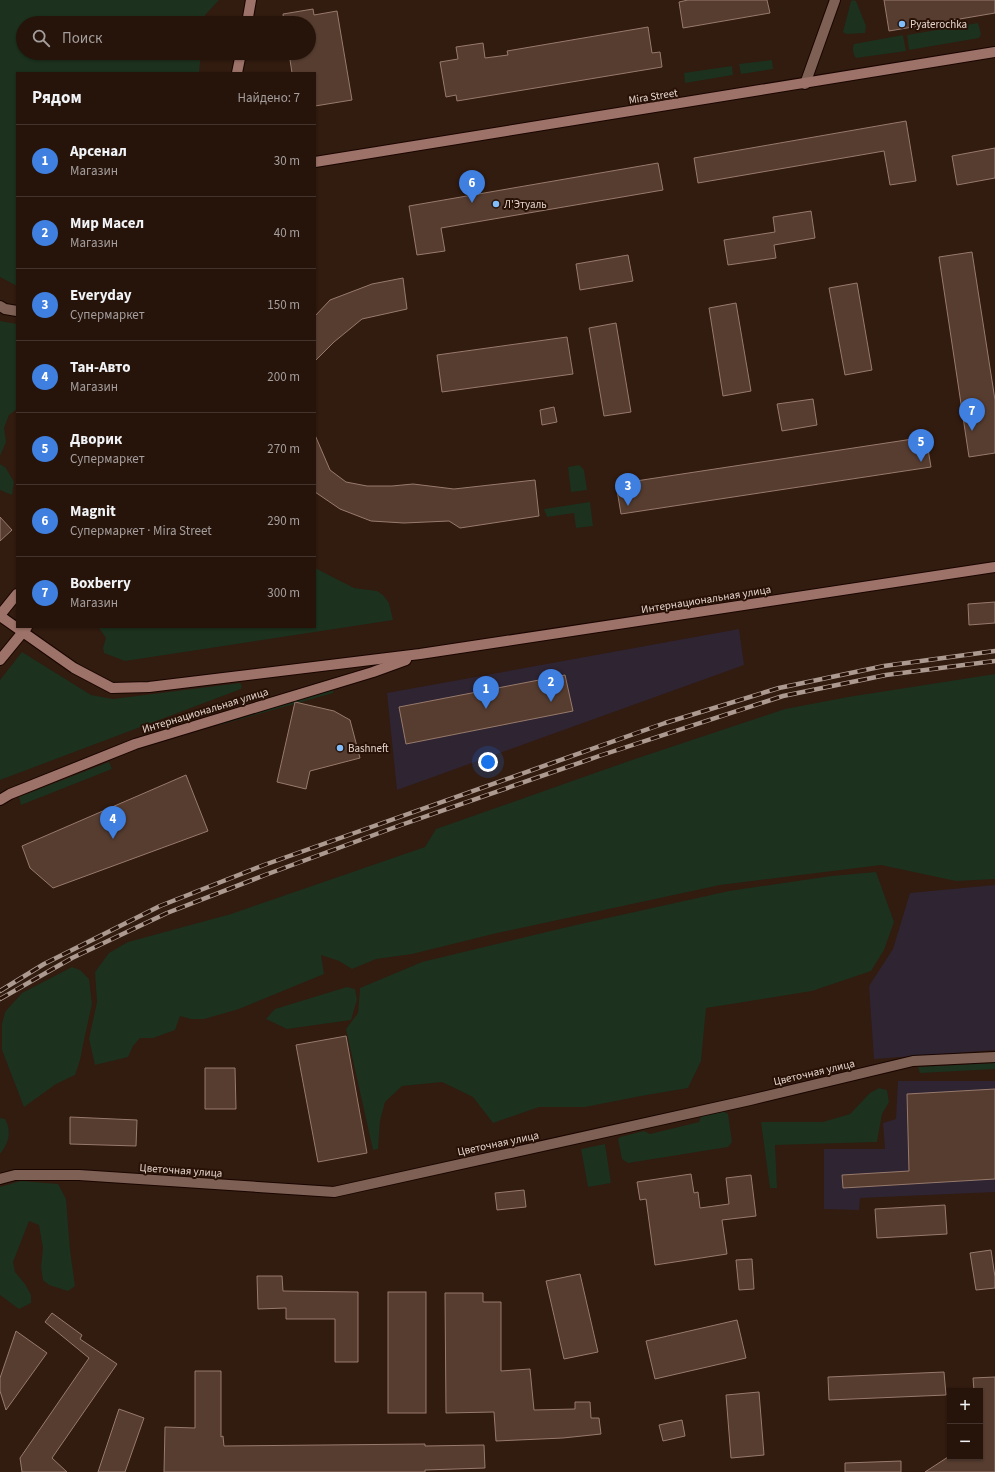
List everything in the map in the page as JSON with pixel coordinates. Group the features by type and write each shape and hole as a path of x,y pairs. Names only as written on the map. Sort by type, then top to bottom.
{"main road":[{"path":"248,16 251,0"},
{"name":"Mira Street","path":"316,162 805,84 995,52"},
{"path":"237,72 240,60"},
{"name":"Интернациональная улица","path":"24,630 74,668 112,688 150,687 420,654 995,567"},
{"path":"0,615 16,595"},
{"name":"Интернациональная улица","path":"0,615 16,625"},
{"path":"0,660 24,630"},
{"name":"Интернациональная улица","path":"0,800 10,794 135,744 374,672 420,654"}],"street":[{"path":"805,84 835,0"},
{"path":"0,306 5,309 16,311"},
{"name":"Цветочная улица","path":"0,1179 15,1175 78,1175 334,1192 750,1100 913,1061 995,1057"}],"shaded area":[{"path":"739,629 744,665 397,790 387,693"},
{"path":"995,885 995,1050 874,1059 869,986 893,949 910,893"},
{"path":"898,1081 995,1081 995,1192 860,1198 859,1210 824,1209 824,1149 885,1149 883,1123 896,1119"}],"green space":[{"path":"0,0 219,0 205,16 16,16 16,60 200,60 199,72 16,72 16,285 0,277"},
{"path":"851,1 856,1 866,26 865,33 846,34 843,32"},
{"path":"978,23 981,34 979,38 909,50 907,35"},
{"path":"903,35 906,51 856,58 854,55 854,44"},
{"path":"772,60 773,69 741,74 739,64"},
{"path":"732,66 733,75 685,83 684,73"},
{"path":"0,321 16,324 16,410 9,415 4,428 6,442 0,456"},
{"path":"0,464 6,468 14,482 12,495 0,490"},
{"path":"579,465 584,470 587,490 571,492 568,467"},
{"path":"590,502 593,526 576,528 574,513 547,517 544,509"},
{"path":"316,569 354,588 377,591 383,595 389,603 393,620 125,661 104,653 103,648 106,638 99,628 316,628"},
{"path":"22,652 91,695 113,699 240,683 242,686 241,689 0,780 0,680"},
{"path":"995,674 995,879 956,881 881,865 720,885 497,933 412,954 376,959 352,969 339,961 321,955 324,974 239,1009 204,1019 191,1019 180,1016 175,1030 153,1038 140,1038 133,1046 128,1057 95,1065 89,1039 97,1002 95,972 109,953 128,942 231,914 425,847 436,829 629,761 785,709 848,697"},
{"path":"334,688 333,693 220,725 217,724"},
{"path":"109,762 112,769 21,805 19,797"},
{"path":"876,872 894,922 884,950 871,971 812,991 706,1008 701,1061 688,1088 585,1107 539,1107 493,1123 473,1097 442,1082 402,1086 385,1102 380,1121 378,1149 373,1150 346,1029 358,1013 360,988 422,962 576,925 729,891 831,876"},
{"path":"72,967 80,970 89,979 92,1004 80,1060 75,1075 56,1084 24,1107 2,1050 2,1024 5,1012 22,993"},
{"path":"347,987 355,989 357,1000 351,1020 287,1029 266,1019 275,1009"},
{"path":"995,1063 995,1069 920,1073 918,1067"},
{"path":"879,1088 887,1090 889,1102 882,1114 877,1142 775,1145 777,1188 770,1188 761,1122 823,1122 850,1114 870,1093"},
{"path":"723,1111 728,1114 732,1142 728,1147 628,1163 622,1159 618,1139 620,1137 644,1131 650,1134 699,1122 702,1114"},
{"path":"0,1118 5,1119 9,1132 6,1146 0,1154"},
{"path":"605,1144 611,1183 588,1187 581,1149"},
{"path":"21,1181 58,1184 66,1199 70,1250 75,1286 68,1291 49,1285 43,1280 41,1267 43,1248 39,1225 29,1221 13,1262 15,1272 25,1284 31,1295 31,1303 19,1309 0,1295 0,1187"}],"building":[{"path":"688,0 767,0 770,13 683,28 679,2"},
{"path":"884,0 995,0 995,13 889,31"},
{"path":"313,9 314,15 337,11 352,100 316,106 316,72 292,72 290,60 316,60 316,16 283,16 283,14"},
{"path":"648,27 652,53 660,52 662,67 457,101 456,95 446,97 440,62 458,59 456,47 483,43 485,58 508,55 507,51"},
{"path":"906,121 916,181 890,185 884,151 698,183 694,158"},
{"path":"995,148 995,178 957,185 952,156"},
{"path":"658,163 663,190 441,228 445,251 417,255 409,206"},
{"path":"811,211 815,238 774,245 776,258 728,265 724,240 775,232 773,217"},
{"path":"972,252 995,400 995,453 969,457 939,257"},
{"path":"628,255 633,281 580,290 576,264"},
{"path":"403,278 407,309 362,319 334,342 316,360 316,315 330,300 372,284"},
{"path":"857,283 872,370 845,375 829,288"},
{"path":"736,303 751,391 723,396 709,308"},
{"path":"616,323 631,412 604,416 589,328"},
{"path":"567,337 573,374 442,392 437,355"},
{"path":"813,399 817,425 782,431 777,404"},
{"path":"554,407 557,422 542,425 540,410"},
{"path":"316,437 330,470 346,482 367,486 413,484 454,489 535,480 539,516 460,528 449,521 404,523 371,521 340,509 316,493"},
{"path":"926,437 931,467 621,514 616,484"},
{"path":"0,517 12,530 0,541"},
{"path":"995,602 995,623 969,625 968,604"},
{"path":"565,675 573,711 406,744 399,707"},
{"path":"295,702 334,711 350,720 360,758 310,771 306,789 277,782"},
{"path":"186,775 208,831 53,888 30,868 22,846"},
{"path":"346,1036 367,1153 318,1162 296,1045"},
{"path":"205,1068 235,1068 236,1109 205,1109"},
{"path":"995,1089 995,1179 843,1188 842,1175 909,1171 907,1094"},
{"path":"70,1117 137,1120 136,1146 70,1144"},
{"path":"691,1174 694,1193 698,1192 700,1208 729,1204 726,1178 751,1175 756,1216 722,1220 727,1254 655,1265 646,1199 640,1200 637,1182"},
{"path":"524,1190 526,1207 497,1210 495,1193"},
{"path":"945,1205 947,1234 877,1238 875,1209"},
{"path":"991,1250 995,1288 976,1290 970,1253"},
{"path":"752,1259 754,1289 739,1290 736,1260"},
{"path":"580,1274 598,1352 564,1359 546,1281"},
{"path":"257,1276 282,1276 283,1291 358,1292 358,1362 335,1362 335,1319 286,1319 286,1308 258,1309"},
{"path":"388,1292 426,1292 426,1413 388,1413"},
{"path":"445,1293 483,1293 483,1302 501,1302 501,1371 530,1369 534,1410 575,1409 575,1402 590,1402 591,1418 599,1418 601,1434 563,1438 496,1441 494,1412 446,1413"},
{"path":"52,1313 82,1335 80,1339 117,1364 52,1458 67,1472 22,1472 20,1458 89,1358 45,1322"},
{"path":"737,1320 746,1358 655,1379 646,1341"},
{"path":"16,1331 47,1353 6,1410 0,1391 0,1378"},
{"path":"195,1371 221,1371 221,1437 223,1436 224,1446 425,1444 425,1446 484,1445 485,1468 425,1470 425,1472 164,1472 165,1427 195,1428"},
{"path":"944,1372 946,1395 829,1400 828,1377"},
{"path":"995,1377 995,1472 925,1472 947,1458 947,1460 983,1460 983,1388 974,1388 973,1378"},
{"path":"759,1392 764,1455 731,1458 726,1395"},
{"path":"119,1409 144,1418 125,1472 98,1472"},
{"path":"682,1420 685,1436 663,1441 659,1425"},
{"path":"901,1461 901,1472 845,1472 845,1463"}],"railway":[{"path":"0,991 44,964 160,906 264,865 665,723 779,688 884,666 995,651"},
{"path":"0,999 72,958 167,913 401,825 602,755 783,696 886,675 995,661"}],"place":[{"name":"Pyaterochka","path":"902,24"},
{"name":"Magnit","path":"472,203"},
{"name":"Л'Этуаль","path":"496,204"},
{"name":"Boxberry","path":"972,431"},
{"name":"Дворик","path":"921,462"},
{"name":"Everyday","path":"628,506"},
{"name":"Мир Масел","path":"551,702"},
{"name":"Арсенал","path":"486,709"},
{"name":"Bashneft","path":"340,748"},
{"name":"Тан-Авто","path":"113,839"}]}
